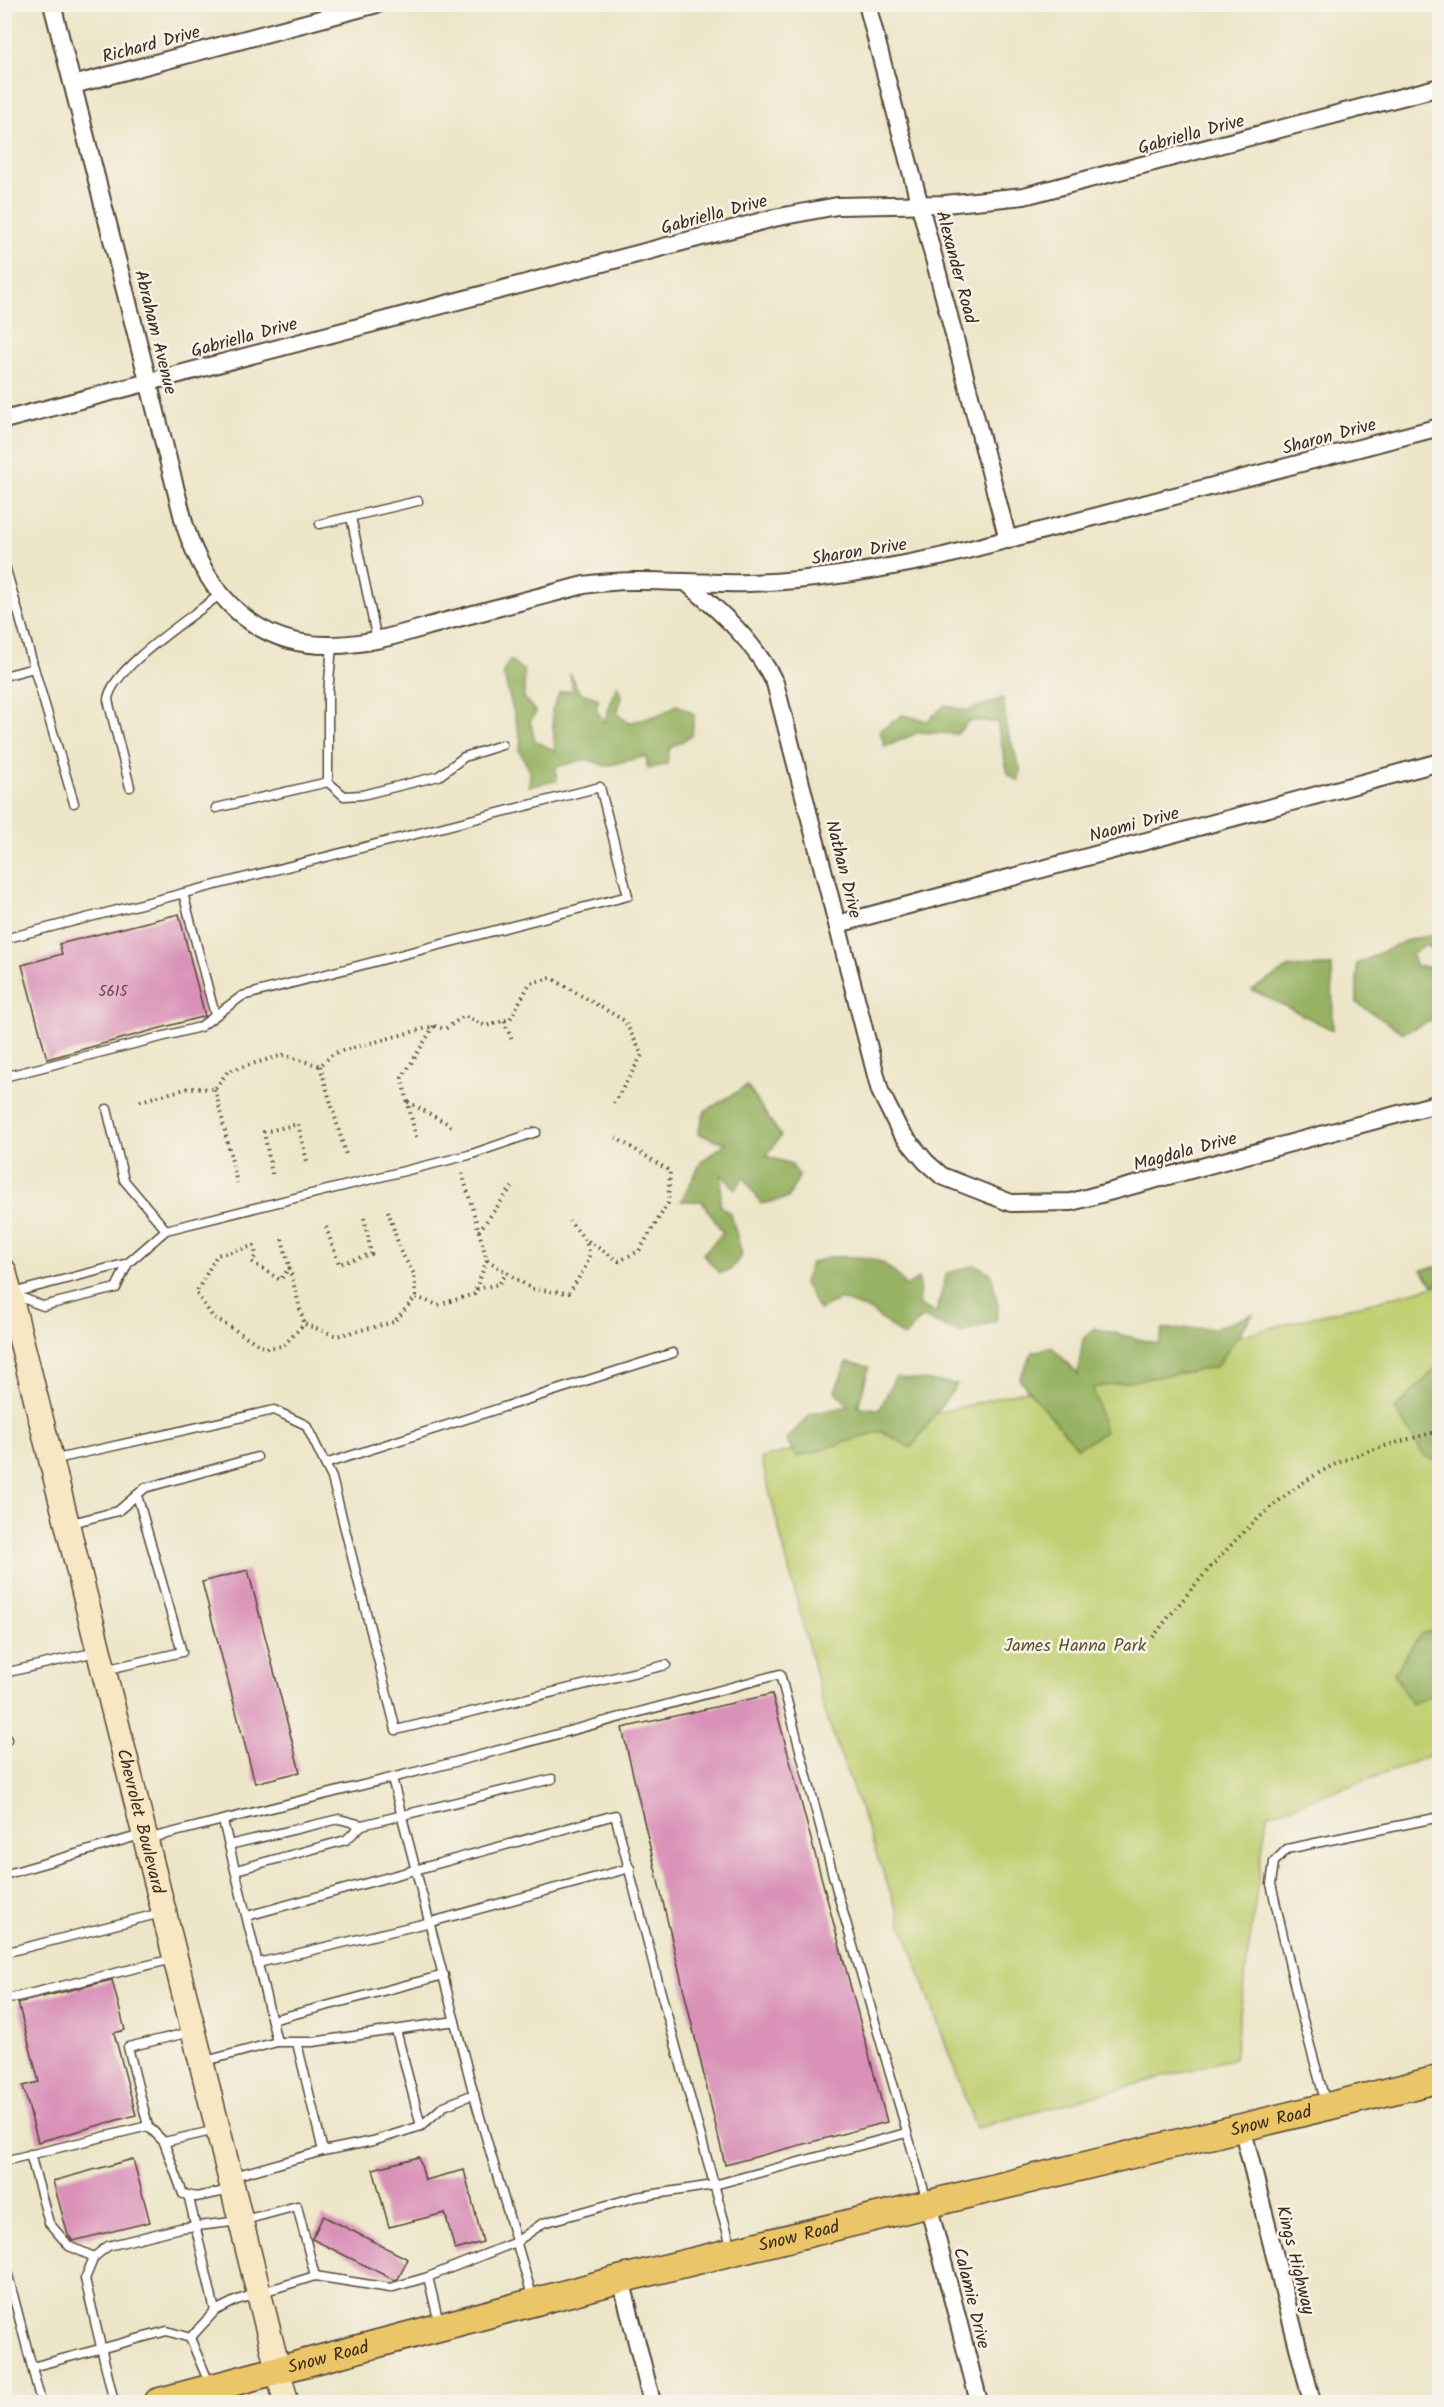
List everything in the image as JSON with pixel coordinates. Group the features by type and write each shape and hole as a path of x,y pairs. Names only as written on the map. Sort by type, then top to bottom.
{"main road":[{"name":"Chevrolet Boulevard","path":"6,1286 52,1460 286,2403"},
{"name":"Snow Road","path":"158,2403 621,2279 1440,2079"}],"street":[{"name":"Abraham Avenue","path":"52,4 185,526 195,555 219,594 240,615 277,635"},
{"name":"Richard Drive","path":"73,85 378,4"},
{"name":"Alexander Road","path":"867,4 1008,540"},
{"name":"Gabriella Drive","path":"4,420 774,218 837,206 986,201 1056,189 1440,87"},
{"name":"Sharon Drive","path":"277,635 299,642 332,645 377,640 584,585 612,580 688,584 750,583 859,574 1008,540 1440,427"},
{"name":"Nathan Drive","path":"688,584 734,623 753,645 776,683 875,1071 888,1112 912,1148 942,1176"},
{"name":"Naomi Drive","path":"838,924 1440,762"},
{"name":"Magdala Drive","path":"942,1176 1011,1203 1071,1202 1440,1103"},
{"name":"Kings Highway","path":"1242,2127 1312,2403"},
{"name":"Calamie Drive","path":"928,2204 979,2403"},
{"path":"621,2279 652,2403"}],"lane":[{"path":"320,524 418,501"},
{"path":"351,517 377,640"},
{"path":"4,562 74,803"},
{"path":"130,788 108,700 109,691 128,668 219,594"},
{"path":"328,782 332,645"},
{"path":"4,676 34,668"},
{"path":"328,782 344,796 362,795 439,776 464,757 502,744"},
{"path":"216,808 328,782"},
{"path":"4,939 600,788 628,896 242,996 200,1027 4,1077"},
{"path":"183,893 215,1015"},
{"path":"107,1109 124,1180 166,1230"},
{"path":"6,1286 43,1306 116,1288 128,1263 166,1230 457,1158 536,1132"},
{"path":"6,1286 128,1263"},
{"path":"325,1464 674,1353"},
{"path":"52,1460 274,1410 306,1425 332,1478 396,1730 666,1665"},
{"path":"68,1524 117,1511 145,1488 257,1457"},
{"path":"4,1673 182,1652 137,1495"},
{"path":"4,1875 145,1837 223,1821 392,1778 780,1674 839,1898 928,2204"},
{"path":"4,1731 7,1740 4,1740"},
{"path":"392,1778 418,1870 474,2094 534,2302"},
{"path":"229,1845 339,1819 362,1825 552,1779"},
{"path":"247,1916 615,1815 658,1982 733,2252"},
{"path":"1327,2106 1300,2009 1271,1884 1274,1862 1287,1849 1440,1817"},
{"path":"223,1821 277,2042"},
{"path":"236,1870 346,1840 362,1825"},
{"path":"258,1963 430,1922 630,1868"},
{"path":"4,1953 164,1912"},
{"path":"4,2000 176,1959"},
{"path":"272,2020 444,1975"},
{"path":"201,2062 277,2042 297,2043 456,2021"},
{"path":"396,2030 421,2126"},
{"path":"194,2031 128,2047 148,2126 164,2142 179,2188 189,2198 193,2225 215,2311"},
{"path":"297,2043 323,2151"},
{"path":"189,2198 323,2151 373,2141 421,2126 444,2106 474,2094"},
{"path":"4,2161 148,2126"},
{"path":"164,2142 218,2130"},
{"path":"190,2338 215,2311 237,2300 315,2276 390,2288 428,2277 516,2242 543,2223 636,2197 714,2186 906,2133"},
{"path":"30,2154 49,2223 69,2246 94,2257"},
{"path":"114,2403 85,2279 94,2257 108,2246 193,2225 241,2221 297,2206 315,2276"},
{"path":"4,2260 41,2403"},
{"path":"428,2277 440,2327"},
{"path":"32,2367 168,2331 190,2338 212,2388"}],"path":[{"path":"320,1066 334,1053 434,1026 445,1029 464,1016 486,1026 510,1019 530,983 551,978 625,1021 642,1055 614,1103"},
{"path":"504,1021 513,1043"},
{"path":"416,1137 402,1078 434,1026"},
{"path":"237,1183 215,1089 228,1071 283,1055 320,1066"},
{"path":"320,1066 346,1155"},
{"path":"140,1101 189,1088 215,1089"},
{"path":"408,1101 454,1127"},
{"path":"272,1174 264,1132 298,1124 308,1165"},
{"path":"569,1221 588,1241 620,1261 639,1251 668,1203 670,1171 616,1138"},
{"path":"416,1297 438,1305 474,1294 487,1260 462,1173"},
{"path":"478,1232 512,1186"},
{"path":"304,1324 337,1336 394,1322 416,1297 414,1274 401,1252 388,1211"},
{"path":"326,1227 339,1264 371,1254 364,1217"},
{"path":"282,1239 304,1324"},
{"path":"487,1260 532,1288 569,1293 590,1260 588,1241"},
{"path":"290,1267 279,1280 252,1262 256,1255 254,1246 217,1255 196,1293 213,1317 265,1348 283,1346 304,1324"},
{"path":"476,1289 499,1284 507,1273"},
{"path":"1153,1637 1187,1594 1251,1527 1302,1483 1347,1459 1440,1431"}],"green space":[{"path":"510,660 524,671 524,698 536,712 530,721 535,741 555,751 552,710 560,692 573,690 570,673 579,692 599,699 596,709 604,722 617,686 622,695 617,714 629,723 659,715 677,705 694,714 692,735 669,749 667,764 648,769 646,756 606,766 586,759 556,767 557,781 529,786 530,771 519,750 521,740 503,672"},
{"path":"1003,698 1006,727 1021,771 1018,781 1008,774 997,722 969,721 957,734 919,732 885,747 880,731 902,715 928,721 945,705 967,711"},
{"path":"1439,933 1439,957 1425,944 1412,955 1415,966 1439,968 1439,1017 1403,1033 1357,1003 1357,964 1405,941"},
{"path":"1332,966 1333,1030 1252,990 1290,967"},
{"path":"747,1086 781,1136 766,1156 791,1164 799,1176 788,1198 761,1204 744,1177 735,1189 722,1175 720,1206 731,1214 742,1255 730,1270 719,1273 703,1254 723,1233 702,1201 681,1201 702,1161 726,1143 698,1134 705,1111"},
{"path":"830,1257 874,1259 890,1268 906,1287 919,1278 920,1306 936,1313 947,1273 975,1265 991,1273 998,1307 996,1321 960,1333 922,1317 904,1337 871,1311 840,1299 819,1310 804,1283 811,1263"},
{"path":"1439,1266 1439,1282 1433,1285 1421,1270"},
{"name":"James Hanna Park","path":"1439,1285 1439,1751 1400,1768 1267,1815 1234,2058 976,2128 825,1712 761,1458"},
{"path":"1253,1314 1216,1367 1093,1388 1105,1432 1078,1448 1019,1379 1033,1352 1052,1347 1078,1374 1083,1339 1094,1328 1159,1344 1163,1329 1217,1328"},
{"path":"847,1362 869,1367 858,1407 880,1409 895,1377 957,1384 911,1448 882,1431 797,1457 786,1440 811,1414 849,1406 835,1391"},
{"path":"1439,1365 1439,1462 1425,1457 1395,1409"},
{"path":"1439,1629 1439,1693 1411,1704 1394,1673 1421,1634"}],"building":[{"path":"179,914 205,1016 47,1059 22,965 62,954 59,944"},
{"path":"248,1570 300,1772 255,1783 202,1582"},
{"path":"772,1694 887,2122 725,2165 622,1728"},
{"path":"112,1980 125,2030 114,2033 136,2115 38,2142 23,2086 39,2082 18,2003"},
{"path":"419,2157 425,2180 464,2170 483,2242 455,2250 445,2213 389,2227 373,2169"},
{"path":"133,2159 150,2222 73,2241 68,2235 53,2181"},
{"path":"323,2216 408,2259 398,2279 394,2280 312,2239"}]}
